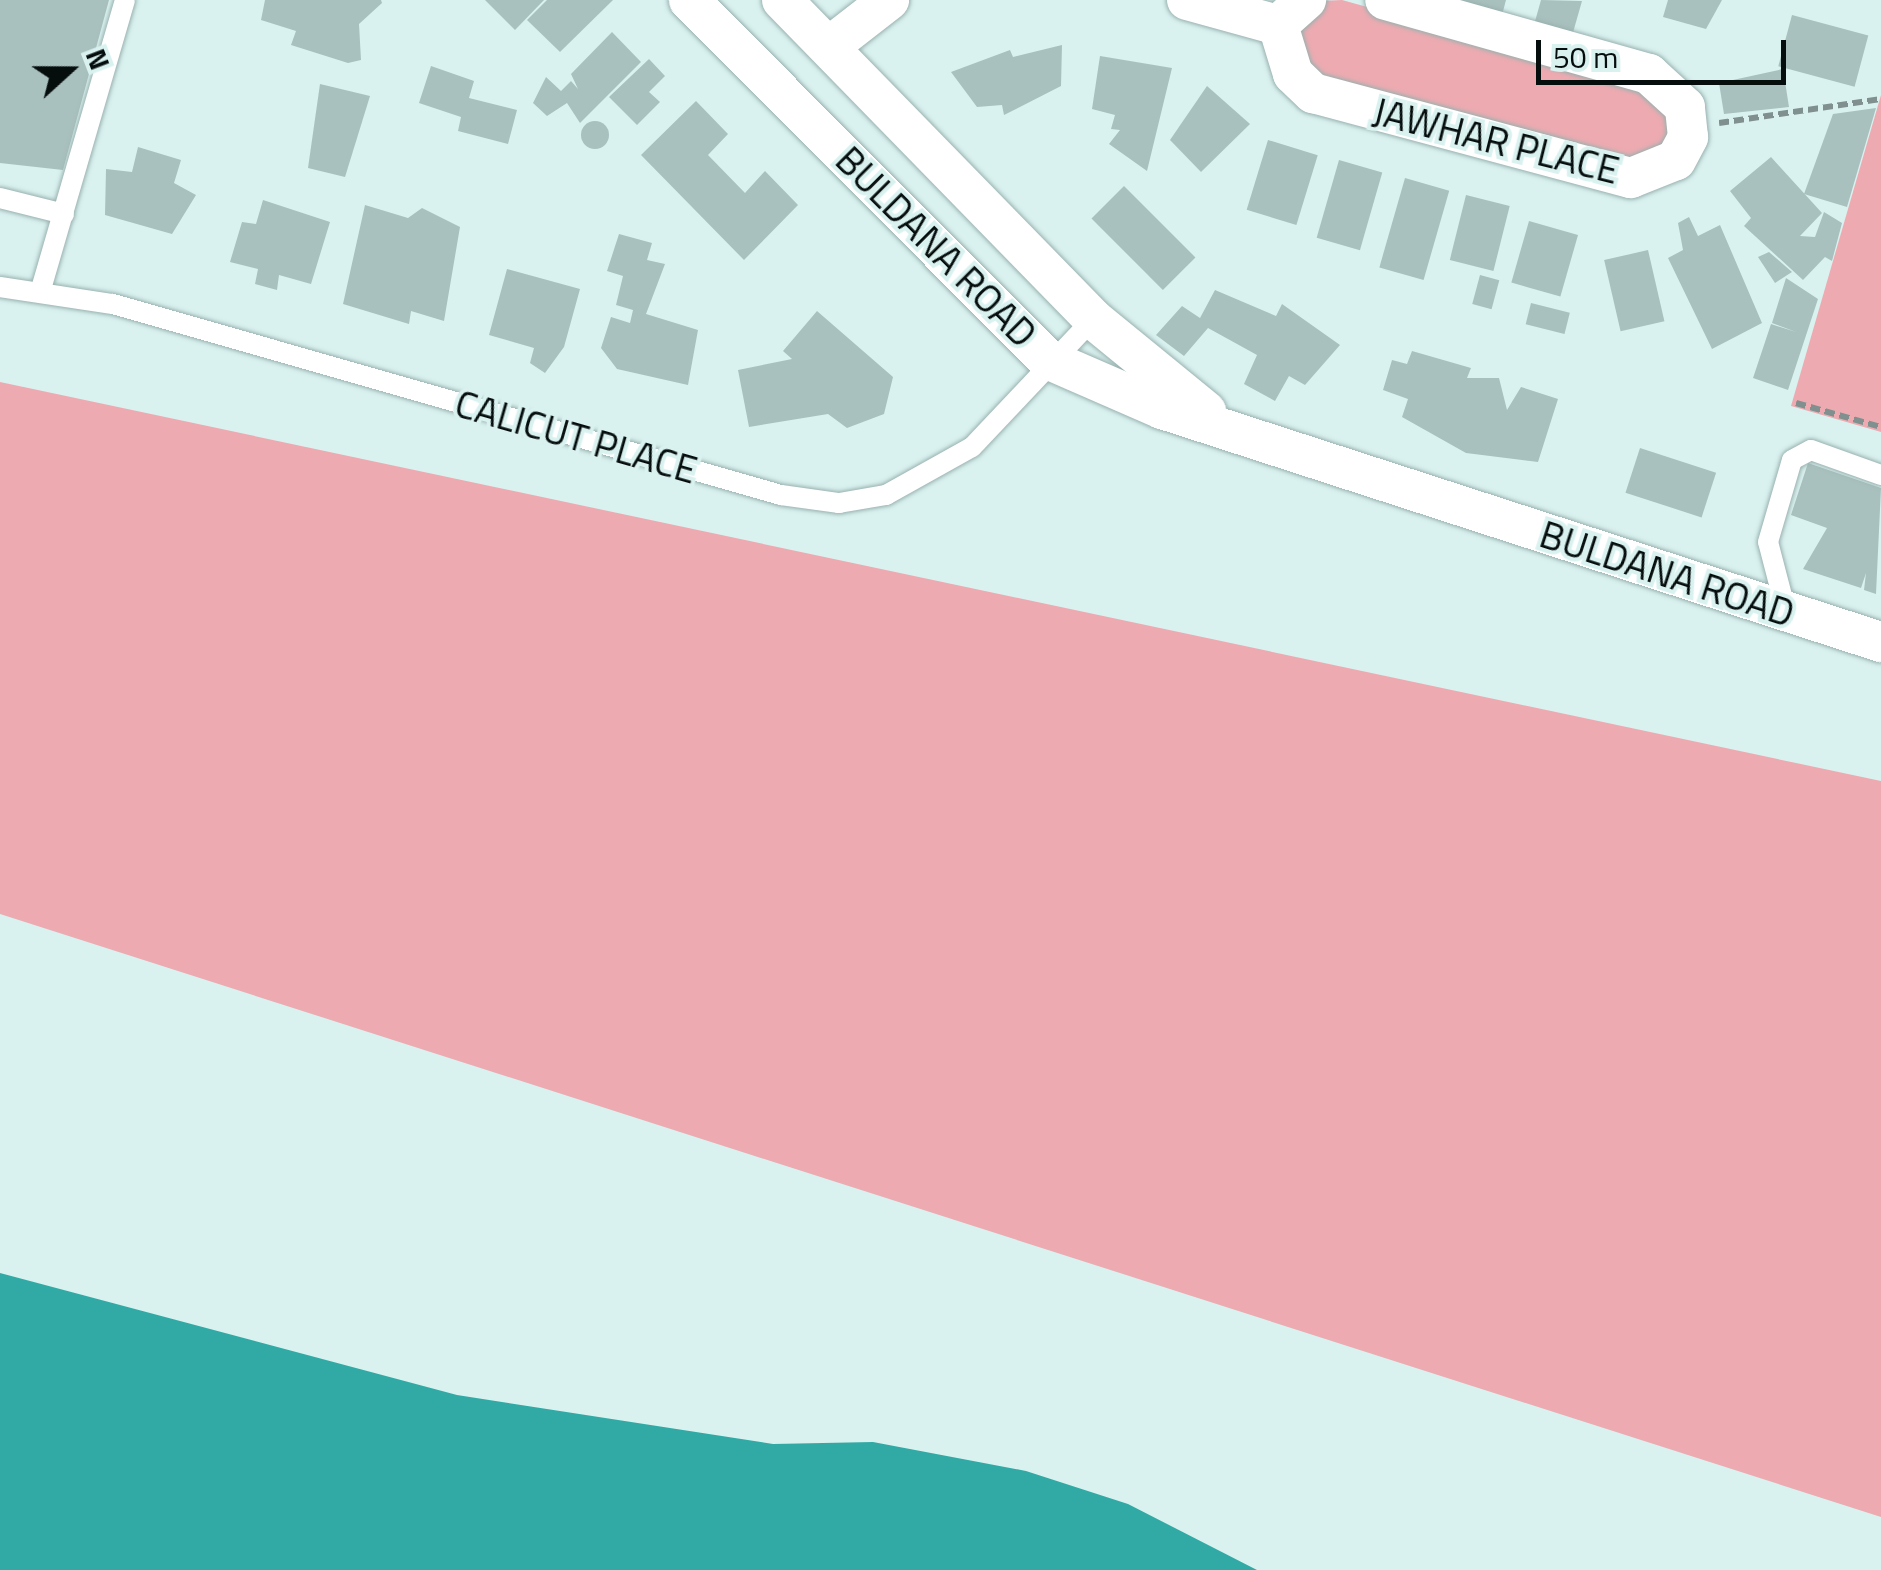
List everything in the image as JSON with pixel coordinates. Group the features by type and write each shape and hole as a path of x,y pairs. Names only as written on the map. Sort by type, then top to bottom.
{"street":[{"name":"BULDANA ROAD","path":"689,0 1047,360 1227,426 1881,642"},
{"name":"BULDANA ROAD","path":"782,0 1093,318 1227,426"},
{"path":"830,46 889,0"},
{"name":"JAWHAR PLACE","path":"1186,0 1292,12 1293,74 1313,94 1632,178 1676,160 1688,128"},
{"path":"1385,0 1648,74 1685,106 1688,128"}],"lane":[{"path":"40,289 125,0"},
{"path":"0,198 64,214"},
{"name":"CALICUT PLACE","path":"0,287 40,289 781,496 839,503 886,496 972,447 1047,360 1093,318"},
{"path":"1786,612 1768,542 1792,460 1811,450 1881,475"}],"path":[{"path":"1688,128 1881,99"},
{"path":"1796,403 1881,427"}],"shaded area":[{"path":"1342,0 1644,84 1676,132 1647,167 1306,71 1299,26 1321,1"},
{"path":"1881,95 1881,432 1791,406"},
{"path":"0,382 1881,781 1881,1517 0,914"}],"water":[{"path":"0,1273 457,1395 773,1444 873,1442 1026,1471 1128,1504 1257,1570 0,1570"}],"building":[{"path":"0,0 109,0 63,170 0,163"},
{"path":"265,0 382,3 359,24 361,60 348,63 291,45 296,31 261,20"},
{"path":"485,0 544,0 515,30"},
{"path":"547,0 613,0 560,52 527,20"},
{"path":"1456,0 1506,0 1502,15"},
{"path":"1541,0 1582,1 1572,36 1534,25"},
{"path":"1668,0 1722,0 1706,29 1663,17"},
{"path":"1792,15 1868,35 1855,87 1778,66"},
{"path":"612,32 641,62 580,123 567,103 547,116 533,103 546,77 561,91 571,81 578,89 571,74"},
{"path":"1062,45 1061,86 1004,115 1002,105 977,107 951,72 1010,50 1013,57"},
{"path":"1100,56 1172,68 1147,171 1109,144 1120,130 1111,129 1115,115 1092,109"},
{"path":"649,59 665,76 649,92 660,102 637,125 609,97"},
{"path":"431,66 474,81 469,98 517,110 508,144 458,131 461,117 419,103"},
{"path":"1783,69 1789,107 1724,114 1719,83"},
{"path":"320,84 370,96 345,177 308,168"},
{"path":"1207,86 1250,124 1201,172 1170,140"},
{"path":"696,101 728,134 708,155 745,193 765,171 798,205 744,260 641,155"},
{"path":"1876,108 1847,207 1804,194 1833,114"},
{"path":"595,121 605,125 609,135 605,145 595,149 585,145 581,135 585,125"},
{"path":"1268,140 1318,155 1296,225 1247,210"},
{"path":"138,147 181,160 174,183 196,195 172,234 105,215 106,169 132,172"},
{"path":"1771,157 1822,213 1800,236 1815,237 1824,212 1842,223 1832,261 1825,257 1803,280 1744,226 1751,218 1730,191"},
{"path":"1339,160 1382,172 1360,250 1317,238"},
{"path":"1405,178 1449,191 1424,280 1379,267"},
{"path":"1124,186 1195,257 1163,290 1091,219"},
{"path":"1466,195 1510,206 1493,271 1450,260"},
{"path":"263,200 330,222 311,284 279,275 277,290 255,284 258,269 230,262 242,222 256,224"},
{"path":"365,205 408,218 422,208 460,227 444,321 411,311 409,324 343,304"},
{"path":"1689,217 1698,236 1720,225 1762,323 1712,349 1668,258 1683,250 1678,223"},
{"path":"1529,221 1578,235 1560,297 1511,283"},
{"path":"619,234 652,243 647,260 665,264 646,314 698,330 688,385 617,369 601,348 611,317 630,323 633,310 616,305 623,276 607,271"},
{"path":"1648,250 1664,321 1621,331 1604,260"},
{"path":"1769,252 1792,272 1775,283 1758,257"},
{"path":"507,269 580,289 564,347 545,373 530,363 534,348 489,335"},
{"path":"1480,275 1499,280 1492,309 1472,304"},
{"path":"1786,278 1818,299 1788,390 1753,378 1771,324 1796,332 1772,323"},
{"path":"1215,290 1276,316 1282,304 1340,345 1305,385 1289,376 1275,401 1244,384 1257,355 1208,328 1184,356 1156,335 1182,306 1200,318"},
{"path":"1531,303 1570,313 1564,334 1526,324"},
{"path":"817,311 893,377 884,414 847,428 828,414 749,427 738,370 792,359 783,351"},
{"path":"1412,351 1471,368 1467,378 1499,378 1507,410 1521,387 1558,399 1538,462 1466,453 1402,417 1408,399 1383,390 1392,360 1407,364"},
{"path":"1640,448 1716,473 1702,517 1625,493"},
{"path":"1808,463 1881,488 1876,594 1864,590 1866,573 1861,588 1803,569 1827,528 1791,515"}]}
